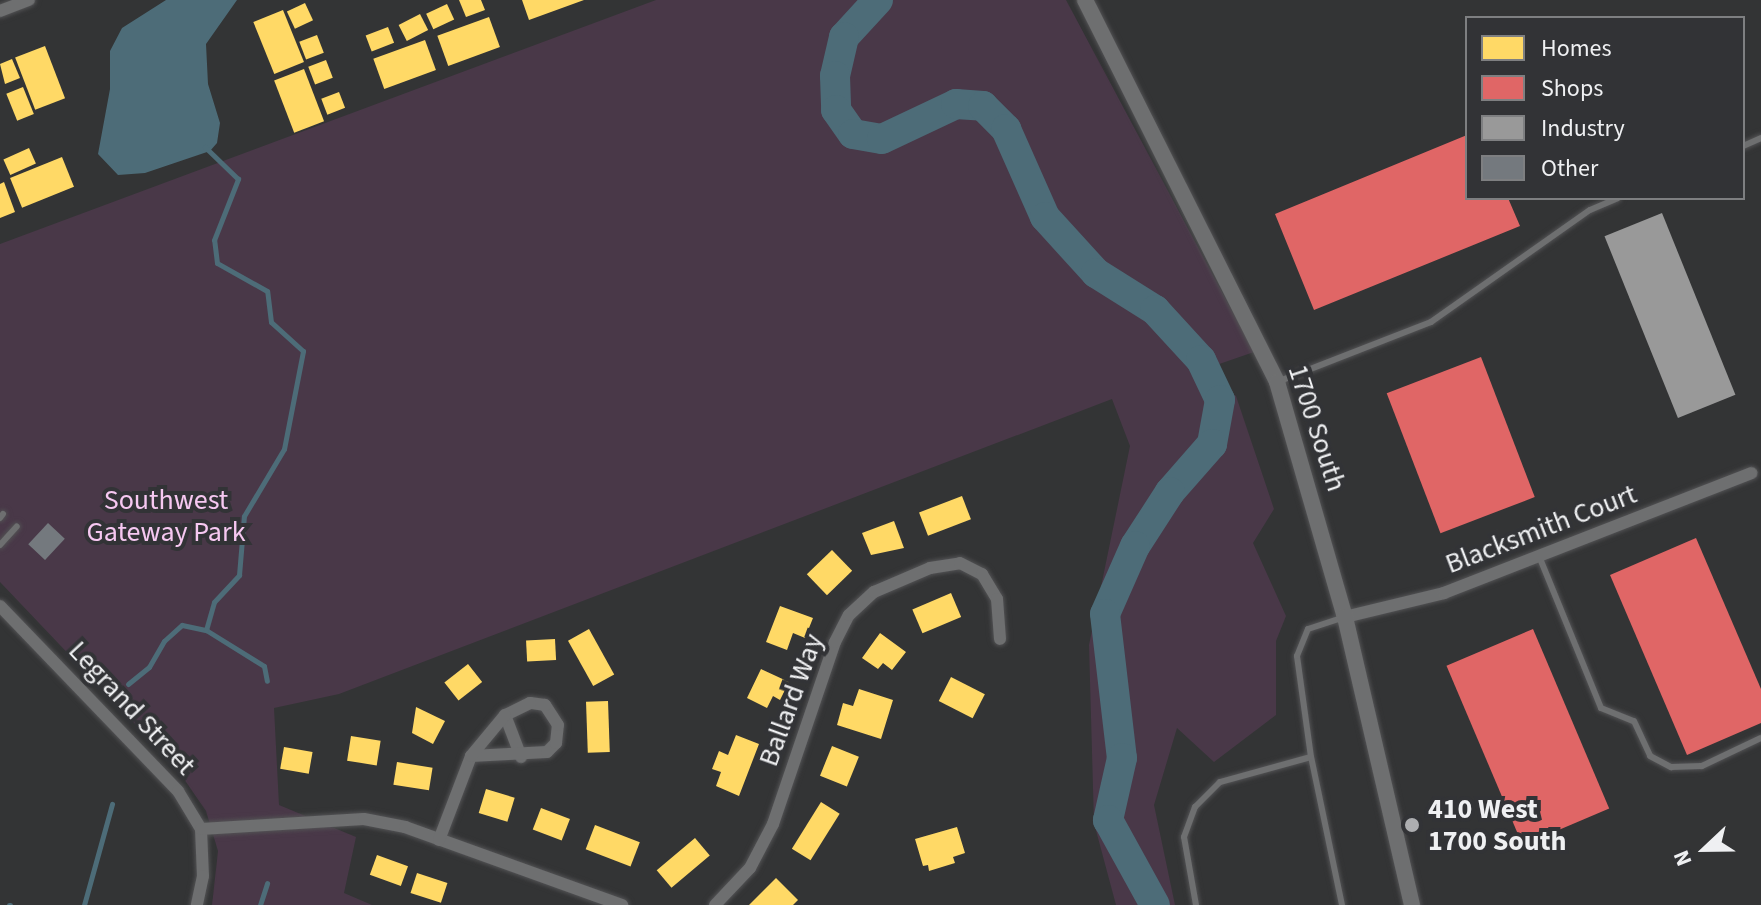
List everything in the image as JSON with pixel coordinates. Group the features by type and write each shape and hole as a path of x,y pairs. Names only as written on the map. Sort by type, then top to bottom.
{"street":[{"path":"0,11 29,0"},
{"name":"1700 South","path":"1085,0 1277,382 1345,617 1412,905"},
{"name":"Blacksmith Court","path":"1345,617 1444,593 1751,473"},
{"name":"Ballard Way","path":"715,905 750,868 773,824 835,642 858,607 874,592 930,568 960,563 982,574 997,599 1000,639"},
{"name":"Legrand Street","path":"0,606 148,755 201,829"},
{"path":"439,840 471,756 505,715 530,703 545,705 558,725 556,743 547,752 521,757 471,756"},
{"path":"505,715 521,757"},
{"path":"197,905 203,876 201,829 364,819 439,840 622,905"}],"lane":[{"path":"1277,382 1431,322 1590,210 1613,200"},
{"path":"0,545 17,526"},
{"path":"1539,556 1601,708 1634,721 1650,756 1671,767 1702,766 1761,738"},
{"path":"1332,905 1342,903 1311,757 1297,656 1300,639 1308,629 1345,617"},
{"path":"1196,905 1184,837 1195,807 1220,782 1311,757"}],"green space":[{"name":"Southwest Gateway Park","path":"656,0 1066,0 1254,352 1199,371 1236,396 1274,509 1253,543 1286,616 1276,641 1276,715 1214,762 1177,728 1154,805 1175,905 1116,905 1094,823 1089,645 1130,446 1112,399 339,694 274,708 279,805 356,837 344,893 372,905 212,905 218,851 206,811 175,766 0,582 0,244"}],"water":[{"path":"166,0 237,0 206,44 208,84 220,123 217,143 210,151 145,173 118,175 98,154 110,89 110,51 122,28"}],"building: Homes":[{"path":"459,0 481,0 485,10 466,17"},
{"path":"522,0 584,0 529,20"},
{"path":"305,3 313,20 295,29 287,11"},
{"path":"447,4 454,19 433,29 426,14"},
{"path":"283,10 304,62 274,74 253,22"},
{"path":"420,14 428,30 407,41 399,25"},
{"path":"489,17 500,47 448,66 437,36"},
{"path":"388,27 394,43 372,51 366,36"},
{"path":"317,35 324,53 306,60 299,42"},
{"path":"425,40 436,70 384,89 373,59"},
{"path":"45,46 65,98 35,110 15,57"},
{"path":"12,59 20,78 5,84 0,64"},
{"path":"326,60 333,78 315,85 308,67"},
{"path":"304,69 324,121 294,133 274,80"},
{"path":"23,87 34,114 17,121 6,94"},
{"path":"339,92 345,108 327,115 321,99"},
{"path":"29,148 36,164 10,175 3,159"},
{"path":"62,157 74,187 22,208 10,178"},
{"path":"4,182 15,212 0,218 0,184"},
{"path":"962,496 971,519 928,536 919,512"},
{"path":"894,521 904,548 871,555 862,533"},
{"path":"832,550 852,571 827,595 807,574"},
{"path":"951,593 961,617 922,633 912,609"},
{"path":"780,606 813,618 805,638 793,633 787,650 766,642"},
{"path":"589,629 614,674 593,686 568,641"},
{"path":"880,633 906,652 892,670 883,663 878,669 862,658"},
{"path":"555,639 556,660 527,661 526,641"},
{"path":"468,664 482,682 459,701 444,682"},
{"path":"761,669 789,682 780,700 773,696 767,708 747,698"},
{"path":"951,677 985,694 973,718 939,701"},
{"path":"859,689 893,700 881,739 837,725 843,703 853,706"},
{"path":"608,701 610,752 588,753 586,702"},
{"path":"416,707 445,721 433,744 412,733"},
{"path":"736,735 759,744 739,796 716,786 721,772 712,769 719,751 728,755"},
{"path":"351,736 381,741 377,765 347,761"},
{"path":"832,746 859,757 847,787 820,776"},
{"path":"284,747 313,752 309,774 280,769"},
{"path":"397,762 433,768 429,790 393,785"},
{"path":"486,789 515,798 507,822 479,813"},
{"path":"821,802 840,814 811,860 792,849"},
{"path":"541,808 570,819 562,841 533,829"},
{"path":"595,825 640,842 630,866 586,849"},
{"path":"957,827 965,853 953,857 955,863 929,871 928,865 923,866 915,839"},
{"path":"695,838 710,856 671,888 657,870"},
{"path":"377,855 408,866 401,886 370,875"},
{"path":"417,873 447,883 441,903 411,893"},
{"path":"776,878 798,900 793,905 749,905"}],"building: Shops":[{"path":"1465,136 1465,200 1509,200 1520,226 1314,310 1275,214"},
{"path":"1481,357 1535,497 1440,533 1387,393"},
{"path":"1696,538 1761,689 1761,723 1687,755 1610,575"},
{"path":"1533,629 1609,808 1523,845 1446,666"}],"building: Industry":[{"path":"1662,213 1735,395 1678,418 1605,236"}],"building: Other":[{"path":"48,523 65,539 45,560 28,544"}],"waterway":[{"path":"878,0 844,37 835,76 836,110 853,134 882,139 956,104 983,106 1006,129 1045,217 1096,273 1155,310 1201,360 1220,400 1212,444 1170,492 1135,546 1105,614 1122,758 1108,820 1155,905"},
{"path":"128,684 149,667 164,641 182,625 206,630 214,602 239,575 244,516 284,449 303,351 271,322 267,291 217,263 214,240 238,179 205,147"},
{"path":"206,630 264,666 267,681"},
{"path":"84,905 112,804"},
{"path":"260,905 267,883"}],"place":[{"name":"410 West 1700 South","path":"1412,825"}]}
